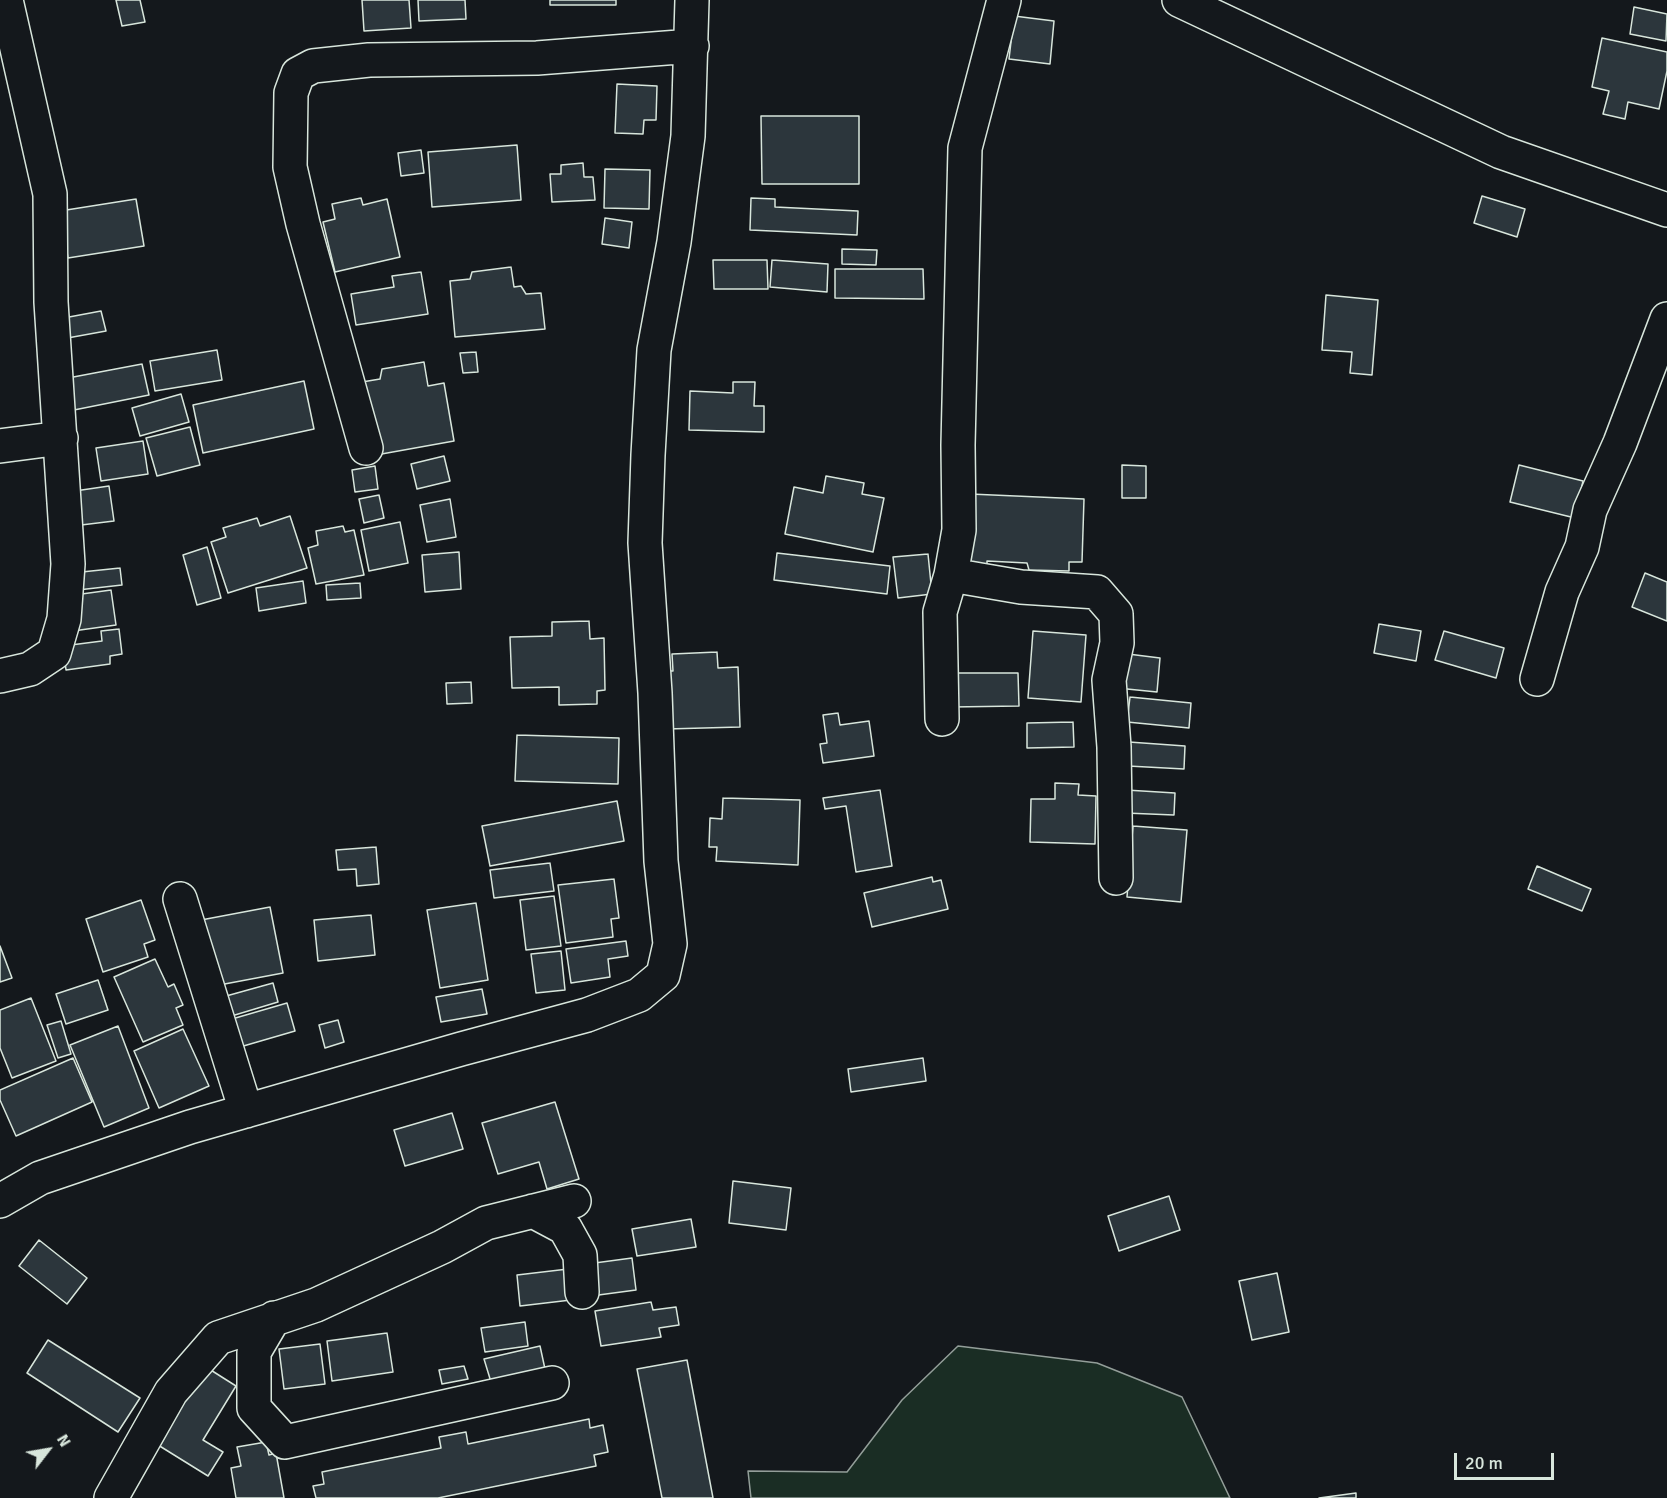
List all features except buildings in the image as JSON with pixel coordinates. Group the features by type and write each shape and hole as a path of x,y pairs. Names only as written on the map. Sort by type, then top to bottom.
{"street":[{"path":"0,676 30,669 54,653 64,619 68,564 51,302 50,194 6,0"},
{"path":"0,1201 40,1178 190,1127 587,1015 639,995 663,975 669,945 661,861 655,693 645,543 654,350 674,242 688,136 692,0"},
{"path":"942,719 940,612 951,575 959,530 959,398 965,148 1004,0"},
{"path":"1179,0 1501,152 1667,210"},
{"path":"366,448 303,224 290,167 291,93 298,74 313,66 369,60 537,58 692,46"},
{"path":"1537,679 1562,592 1582,547 1590,510 1620,443 1667,319"},
{"path":"0,446 61,438"},
{"path":"951,575 1022,587 1097,592 1116,614 1117,643 1109,680 1114,747 1116,878"},
{"path":"180,899 246,1111"},
{"path":"111,1498 171,1392 218,1338 316,1305 442,1247 486,1223 574,1201"},
{"path":"533,1211 565,1228 580,1255 582,1292"},
{"path":"274,1318 254,1352 254,1408 285,1442 552,1383"}],"green space":[{"path":"958,1346 1097,1363 1182,1397 1230,1498 751,1498 748,1471 847,1472 902,1400"}]}
